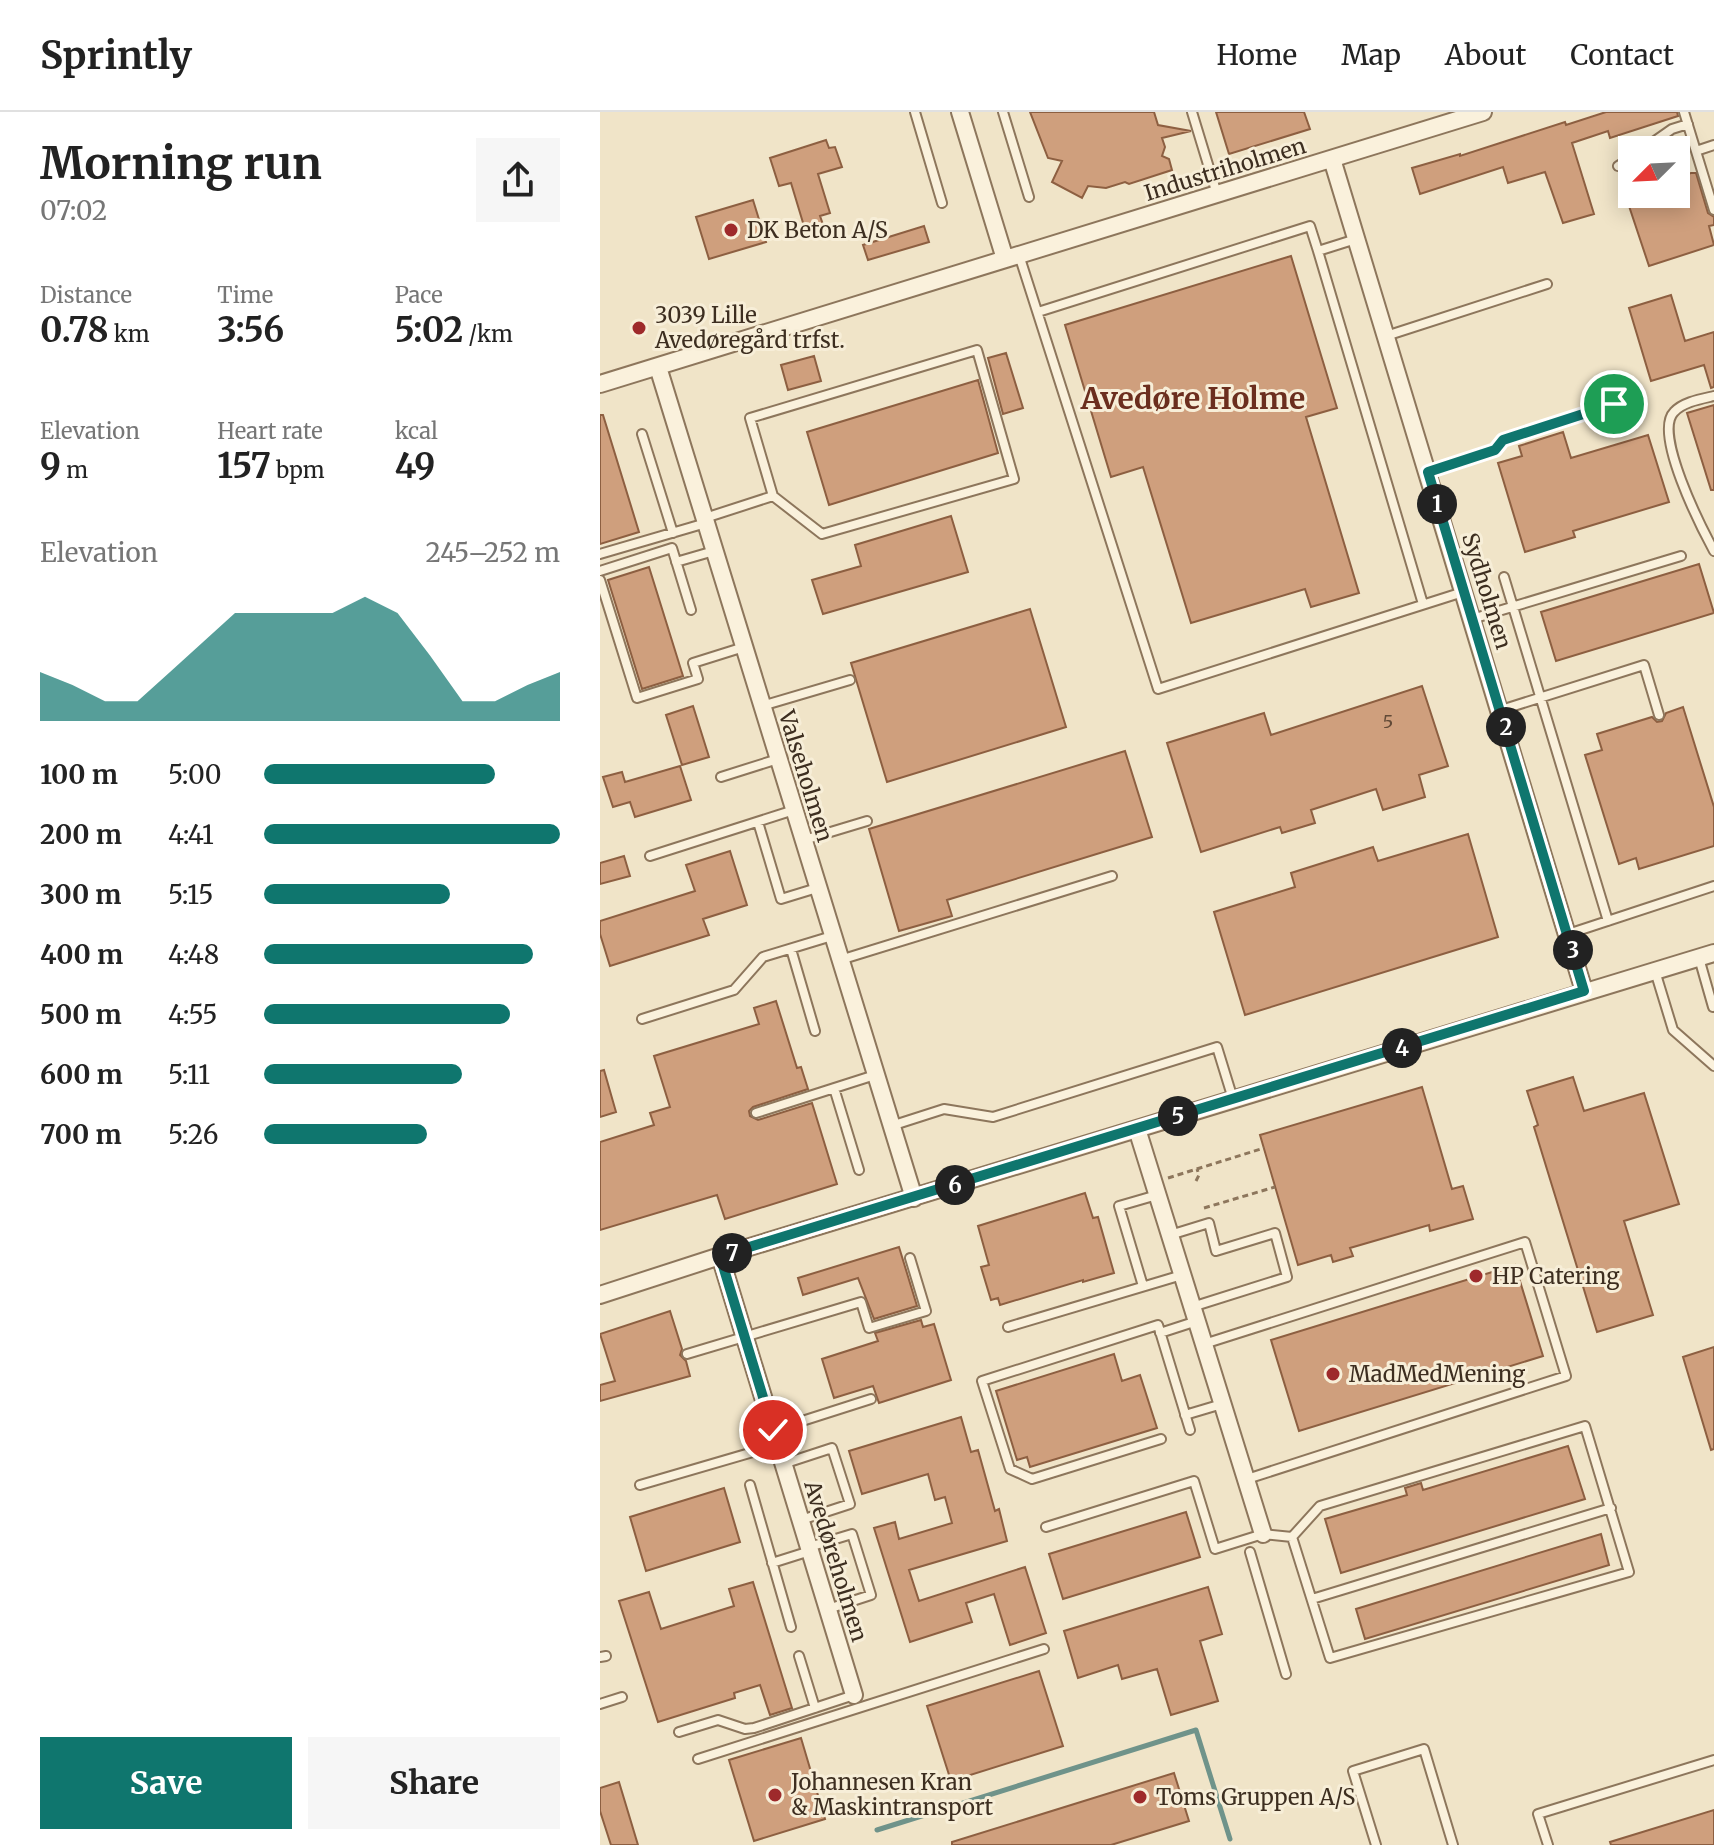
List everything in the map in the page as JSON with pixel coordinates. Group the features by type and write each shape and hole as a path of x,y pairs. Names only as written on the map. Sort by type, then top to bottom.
{"street":[{"path":"960,112 1012,257"},
{"name":"Industriholmen","path":"600,384 1332,159 1456,116 1483,112"},
{"name":"Sydholmen","path":"1332,159 1584,991"},
{"name":"Valseholmen","path":"658,367 914,1198"},
{"path":"600,1295 1706,955"},
{"path":"1137,1129 1263,1534"},
{"name":"Avedøreholmen","path":"720,1256 856,1702"}],"lane":[{"path":"915,112 942,203"},
{"path":"1003,112 1029,197"},
{"path":"1192,112 1217,194"},
{"path":"1684,112 1714,210"},
{"path":"1662,136 1688,124"},
{"path":"1696,151 1714,145"},
{"path":"1038,312 1310,226 1423,604"},
{"path":"1318,251 1356,239"},
{"path":"1012,257 1038,312 1158,689 1464,591"},
{"path":"1386,336 1547,284"},
{"path":"977,350 1014,479 822,534 773,496 750,418 977,350"},
{"path":"1714,396 1681,406 1671,414 1668,428 1690,505 1714,551"},
{"path":"1428,472 1495,450 1503,440 1614,404"},
{"path":"642,434 673,533"},
{"path":"600,554 673,533 773,496"},
{"path":"600,571 672,548 691,610"},
{"path":"676,562 714,551"},
{"path":"1472,619 1681,556"},
{"path":"1504,577 1608,921"},
{"path":"600,580 637,698 698,679 693,663 744,647"},
{"path":"1501,710 1644,665 1659,715"},
{"path":"762,706 850,680"},
{"path":"721,777 778,759"},
{"path":"650,856 794,810"},
{"path":"803,841 867,821"},
{"path":"758,822 781,899 817,888"},
{"path":"839,960 1112,876"},
{"path":"1568,934 1714,886"},
{"path":"642,1019 734,990 763,957 832,936"},
{"path":"791,949 815,1031"},
{"path":"1706,955 1713,1007"},
{"path":"1655,970 1673,1030 1714,1066"},
{"path":"890,1126 944,1109 993,1117 1217,1047 1233,1099"},
{"path":"756,1113 875,1075"},
{"path":"834,1088 859,1170"},
{"path":"1143,1286 1119,1206 1155,1189"},
{"path":"1160,1333 1194,1314 1287,1277 1275,1233 1216,1251 1209,1223 1170,1235"},
{"path":"1204,1344 1525,1242 1566,1376 1246,1479"},
{"path":"687,1354 861,1302 869,1328 926,1311 910,1258"},
{"path":"1008,1327 1182,1275"},
{"path":"1161,1439 1032,1479 1010,1469 982,1381 1158,1325 1190,1430"},
{"path":"640,1485 775,1438 871,1399"},
{"path":"1185,1415 1222,1404"},
{"path":"1585,1426 1629,1572 1330,1658 1292,1537 1320,1506 1585,1426"},
{"path":"783,1464 832,1448 850,1504 801,1520"},
{"path":"1046,1527 1194,1481 1215,1549 1263,1534 1292,1537"},
{"path":"750,1485 791,1627"},
{"path":"1312,1599 1611,1508"},
{"path":"772,1563 852,1534 871,1595 828,1609"},
{"path":"1250,1552 1286,1674"},
{"path":"698,1759 856,1702 1044,1649"},
{"path":"799,1656 815,1708"},
{"path":"600,1704 622,1697"},
{"path":"679,1732 718,1720 745,1729 754,1728 815,1708 856,1702"},
{"path":"1376,1845 1353,1771 1424,1749 1453,1845"},
{"path":"1548,1845 1538,1814 1714,1760"}],"path":[{"path":"1155,1189 1197,1169 1264,1148"},
{"path":"1196,1181 1199,1175 1197,1169"},
{"path":"1204,1208 1275,1187"}],"building":[{"path":"1030,112 1154,112 1158,125 1191,131 1162,138 1165,147 1162,156 1169,159 1172,170 1129,184 1125,182 1106,188 1088,186 1082,198 1052,182 1062,161 1048,158"},
{"path":"1216,112 1304,112 1310,129 1229,154"},
{"path":"1606,112 1677,112 1678,116 1610,138 1608,131 1572,143 1594,214 1563,223 1545,172 1508,183 1503,167 1420,194 1412,168"},
{"path":"826,140 829,148 835,147 842,167 818,174 830,213 820,216 825,230 807,236 791,183 779,186 770,158"},
{"path":"1690,173 1696,173 1708,213 1714,217 1714,225 1709,226 1714,245 1649,266 1630,208 1690,208"},
{"name":"DK Beton A/S","path":"753,200 766,242 709,259 696,217"},
{"path":"924,226 929,242 868,260 863,245"},
{"path":"1291,256 1337,408 1306,417 1359,593 1311,607 1305,589 1191,623 1143,467 1111,477 1065,325"},
{"path":"1671,295 1685,341 1714,332 1714,387 1711,388 1704,365 1651,381 1629,308"},
{"path":"1006,353 1023,408 1003,414 988,358"},
{"path":"814,356 821,381 788,390 781,365"},
{"path":"978,380 998,453 829,505 807,432"},
{"path":"1714,405 1714,490 1711,490 1687,413"},
{"path":"600,415 603,415 639,532 600,544"},
{"path":"1563,432 1571,458 1648,435 1669,502 1573,531 1575,537 1525,552 1498,463 1522,456 1519,446"},
{"path":"951,516 968,572 823,614 812,580 861,566 855,545"},
{"path":"1699,564 1714,613 1556,661 1541,612"},
{"path":"649,567 683,676 642,689 608,580"},
{"path":"1030,609 1066,727 887,782 851,663"},
{"path":"1422,686 1448,766 1419,775 1425,797 1383,810 1376,789 1311,810 1315,823 1282,833 1280,827 1201,852 1167,743 1264,713 1271,735"},
{"path":"693,706 709,757 682,765 666,715"},
{"path":"1683,707 1714,807 1714,846 1639,869 1636,858 1619,864 1585,755 1602,750 1597,734 1652,717 1657,722 1662,721 1666,713"},
{"path":"1125,751 1152,837 947,900 952,916 899,931 869,829"},
{"path":"680,766 691,800 635,817 630,802 613,807 603,777 622,772 625,782"},
{"path":"1468,834 1498,937 1245,1015 1214,912 1295,887 1291,873 1373,847 1378,861"},
{"path":"730,851 747,905 703,919 709,935 610,966 600,934 600,921 695,891 686,865"},
{"path":"624,856 630,876 600,884 600,863"},
{"path":"776,1001 797,1068 801,1067 808,1089 753,1107 749,1111 750,1116 758,1120 812,1103 837,1184 725,1219 717,1195 600,1230 600,1142 654,1125 650,1113 670,1107 654,1056 759,1024 754,1008"},
{"path":"604,1070 616,1112 600,1117 600,1071"},
{"path":"1573,1077 1584,1111 1644,1093 1679,1204 1624,1221 1653,1315 1597,1332 1534,1127 1538,1125 1527,1091"},
{"path":"1422,1087 1452,1189 1463,1186 1473,1219 1430,1231 1429,1225 1350,1248 1353,1256 1333,1262 1331,1255 1298,1265 1260,1135"},
{"path":"1085,1193 1093,1218 1098,1217 1114,1273 1000,1305 998,1298 991,1300 981,1267 989,1265 978,1226"},
{"path":"899,1247 917,1306 874,1319 858,1278 803,1295 798,1278"},
{"path":"1515,1265 1543,1356 1299,1431 1271,1340"},
{"path":"670,1311 682,1349 680,1355 686,1361 690,1376 600,1401 600,1385 615,1381 600,1334"},
{"path":"921,1320 923,1327 934,1324 951,1380 879,1403 873,1386 834,1398 822,1359 878,1341 875,1333"},
{"path":"1714,1347 1714,1449 1711,1450 1683,1357"},
{"path":"1114,1354 1122,1381 1140,1375 1157,1428 1030,1467 1027,1457 1017,1460 996,1391"},
{"path":"961,1417 971,1452 978,1450 1007,1541 909,1570 919,1601 1025,1567 1046,1633 1010,1645 994,1594 966,1603 972,1622 910,1642 874,1528 895,1522 899,1539 952,1523 945,1497 935,1500 928,1474 862,1494 849,1451"},
{"path":"1568,1446 1585,1499 1341,1573 1325,1519 1407,1495 1405,1488 1421,1483 1423,1490"},
{"path":"724,1488 740,1542 646,1571 630,1517"},
{"path":"1186,1512 1200,1557 1063,1599 1049,1554"},
{"path":"1601,1534 1609,1565 1365,1639 1356,1609"},
{"path":"753,1582 792,1708 770,1715 760,1685 734,1693 735,1698 658,1722 619,1601 649,1592 661,1629 734,1606 729,1589"},
{"path":"1208,1587 1222,1634 1200,1641 1218,1701 1171,1715 1157,1669 1122,1679 1118,1665 1078,1678 1064,1631"},
{"path":"1039,1671 1063,1746 951,1781 927,1706"},
{"path":"801,1738 825,1819 754,1841 729,1760"},
{"name":"Toms Gruppen A/S","path":"1174,1773 1189,1821 1111,1845 952,1845 952,1842"},
{"path":"619,1782 638,1845 611,1845 600,1811 600,1788"},
{"path":"1714,1810 1714,1845 1611,1845 1610,1842"}],"waterway":[{"path":"877,1830 1196,1730 1230,1839"}],"place":[{"name":"DK Beton A/S","path":"731,230"},
{"name":"3039 Lille Avedøregård trfst.","path":"639,328"},
{"name":"HP Catering","path":"1476,1276"},
{"name":"MadMedMening","path":"1333,1374"},
{"name":"Johannesen Kran & Maskintransport","path":"775,1795"},
{"name":"Toms Gruppen A/S","path":"1140,1797"}],"district":[{"name":"Avedøre Holme","path":"1193,398"}],"route":[{"path":"773,1430 720,1256 1584,991 1428,472 1495,450 1503,440 1614,404"}]}
